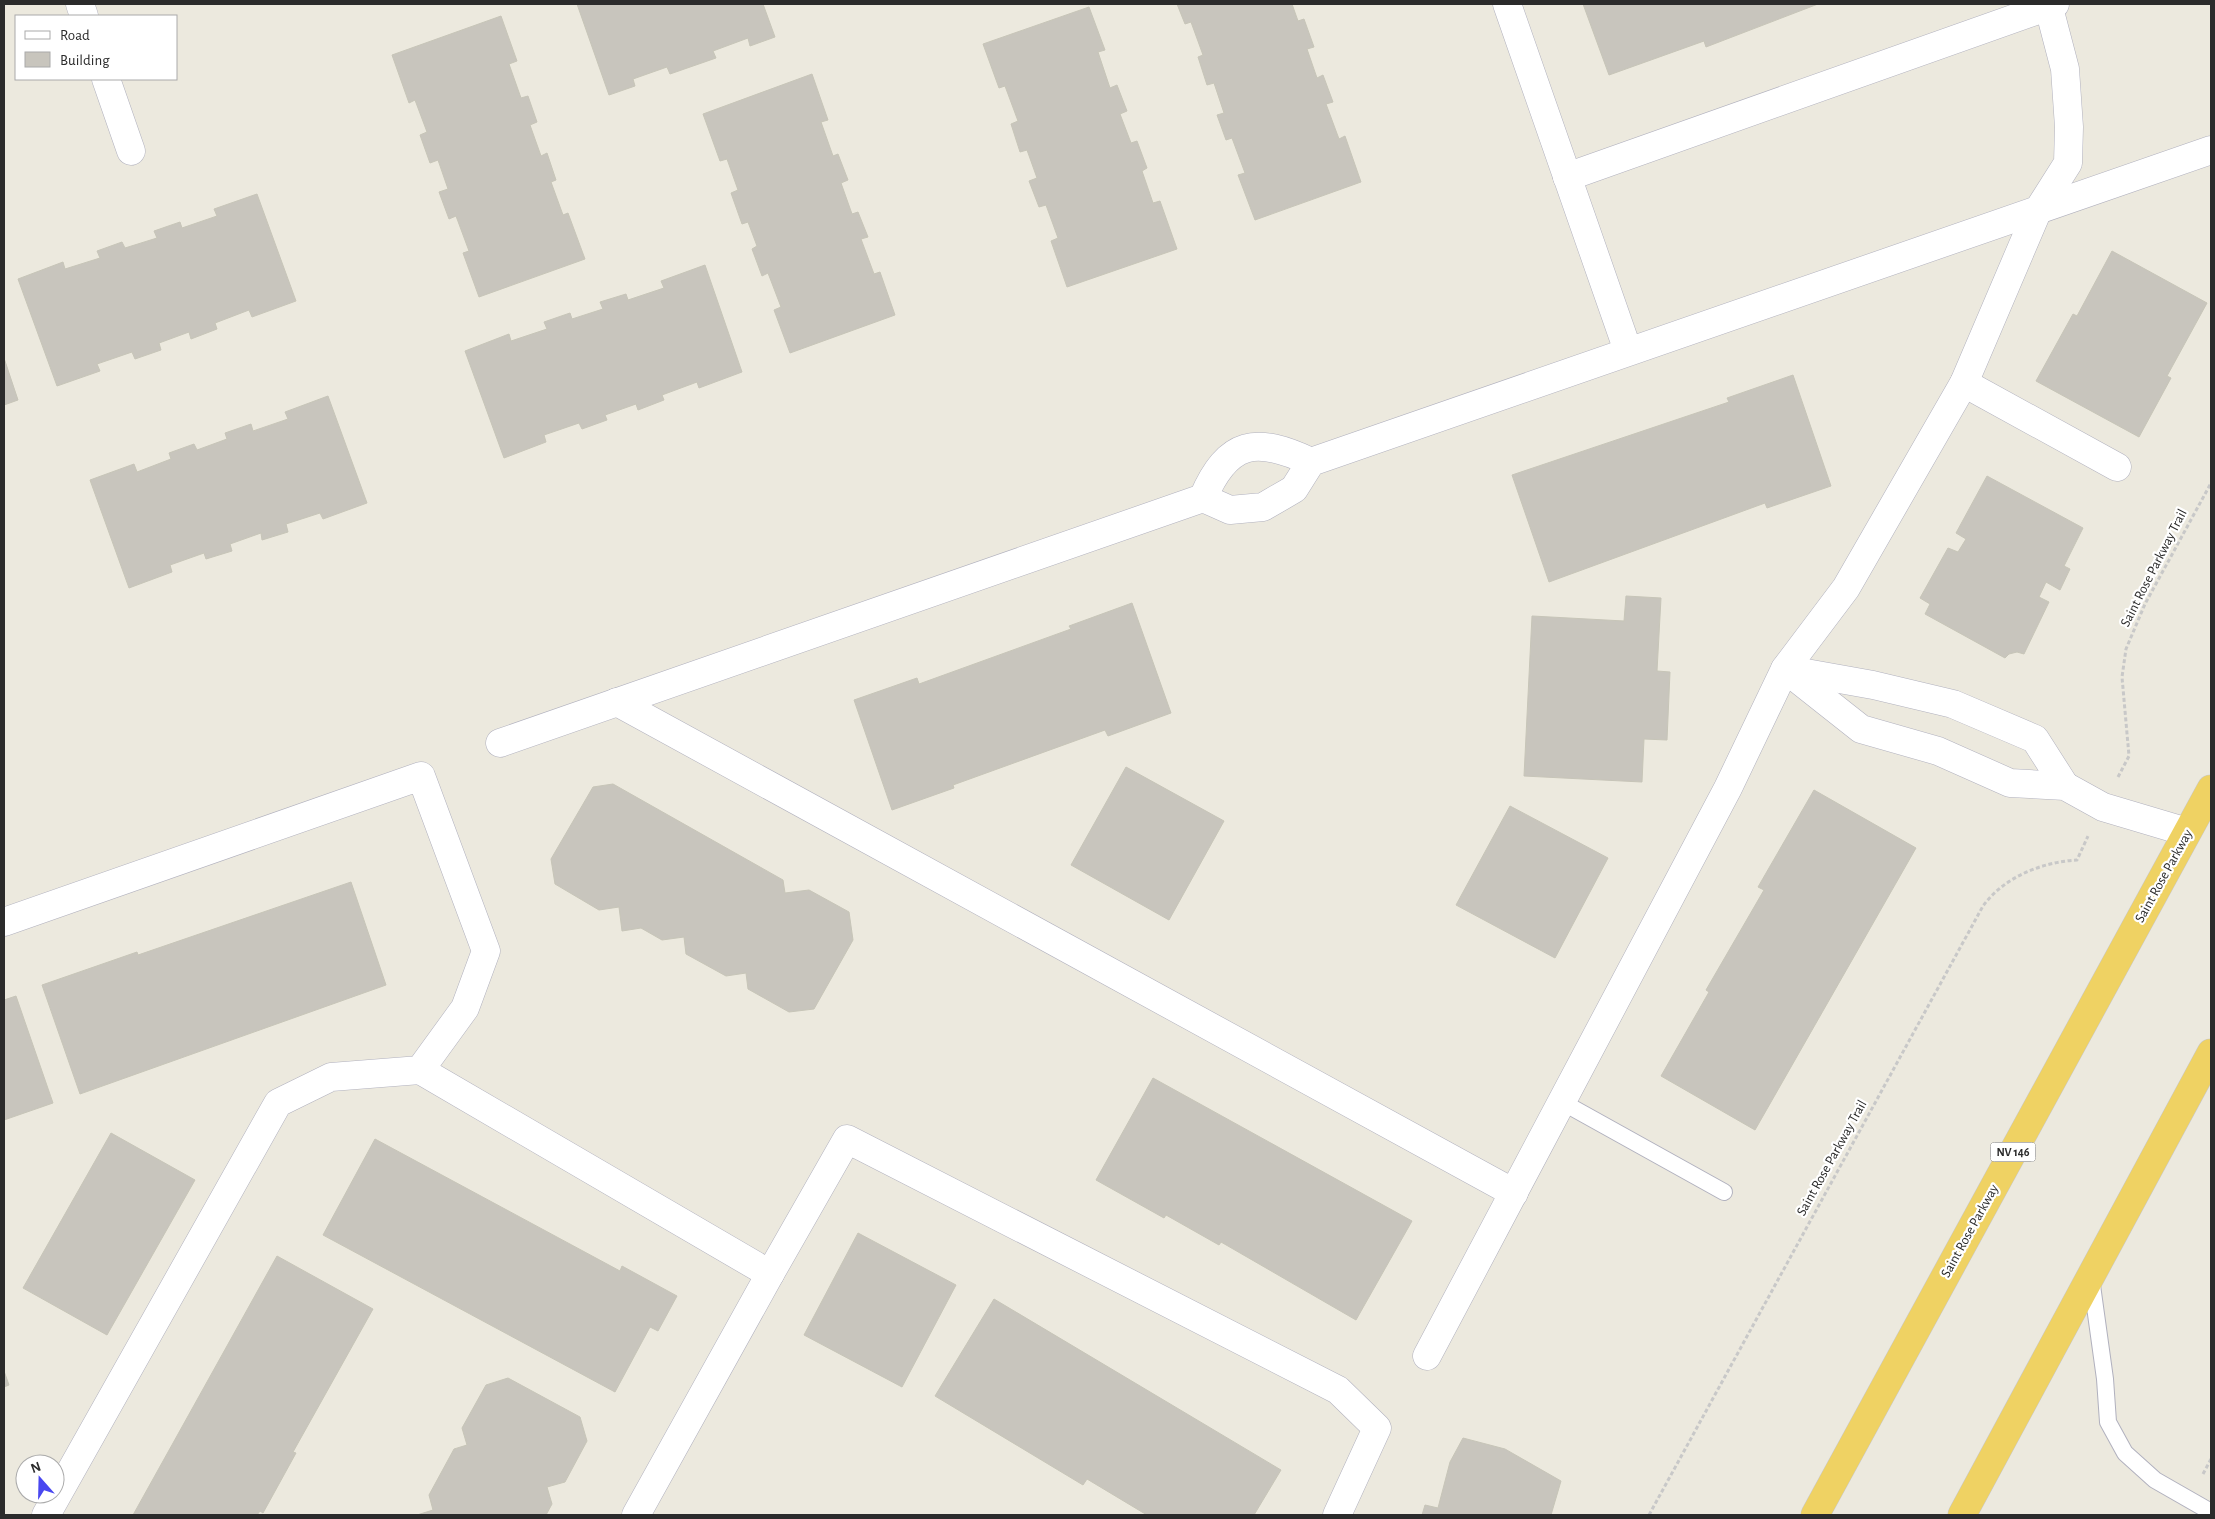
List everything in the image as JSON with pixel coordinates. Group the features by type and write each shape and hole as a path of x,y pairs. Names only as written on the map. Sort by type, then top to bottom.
{"highway":[{"name":"Saint Rose Parkway","path":"1815,1515 2211,789"},
{"path":"1962,1515 2090,1274 2211,1053"}],"street":[{"path":"1506,4 1628,351"},
{"path":"1427,1356 1728,788 1785,670 1846,588 1964,383 2037,212 2068,163 2069,127 2065,69 2051,4 1567,177"},
{"path":"106,80 132,151"},
{"path":"500,743 1203,498 1230,510 1263,507 1294,489 1311,462 1628,351 2037,212 2211,150"},
{"path":"1964,383 2117,467"},
{"path":"1203,498 1212,477 1225,459 1246,448 1265,446 1289,451 1311,462"},
{"path":"1785,670 1861,729 1938,751 2010,783 2065,786 2103,807 2188,832"},
{"path":"1785,670 1874,685 1953,704 2035,739 2065,786"},
{"path":"617,702 1514,1193"},
{"path":"4,922 421,776 486,951 465,1008 420,1070"},
{"path":"46,1515 278,1104 331,1077 420,1070 770,1274"},
{"path":"636,1515 847,1139 1338,1390 1377,1428 1337,1515"}],"lane":[{"path":"1562,1102 1724,1192"},
{"path":"2090,1274 2105,1379 2108,1422 2125,1454 2155,1480 2211,1512"}],"path":[{"name":"Saint Rose Parkway Trail","path":"2129,756 2122,677 2126,649 2145,604 2211,483"},
{"name":"Saint Rose Parkway Trail","path":"1649,1515 1993,892 2009,880 2059,861 2077,860"},
{"path":"2202,1476 2211,1459"}],"building":[{"path":"577,4 763,4 775,37 750,46 748,38 713,51 716,58 670,74 667,67 633,79 635,86 609,95"},
{"path":"1177,4 1292,4 1298,21 1304,19 1314,47 1307,49 1317,78 1323,75 1333,102 1326,104 1339,139 1345,136 1361,182 1255,220 1238,175 1245,173 1232,138 1226,140 1217,115 1224,113 1214,83 1207,85 1198,57 1203,55 1191,22 1185,24"},
{"path":"1583,4 1818,4 1706,47 1704,41 1609,75"},
{"path":"1089,7 1105,50 1098,52 1110,88 1117,85 1127,111 1120,114 1131,143 1137,141 1147,168 1142,171 1153,203 1160,201 1177,249 1067,287 1051,241 1058,238 1046,205 1039,207 1029,181 1037,178 1027,150 1020,152 1011,124 1018,121 1005,86 999,88 983,44"},
{"path":"501,16 517,61 509,64 521,98 528,96 537,122 530,125 541,156 547,153 556,180 551,182 563,215 568,213 585,259 479,297 463,253 469,251 456,216 449,219 439,192 448,189 438,160 430,163 420,135 427,132 415,100 409,103 392,55"},
{"path":"812,74 828,120 821,122 833,156 838,154 848,180 841,183 852,214 858,212 868,237 861,239 874,274 880,272 895,315 790,353 774,310 781,307 768,273 762,276 752,249 757,246 748,222 742,224 731,193 738,190 727,159 720,161 703,114"},
{"path":"257,194 296,301 252,317 249,310 215,323 217,329 191,339 189,332 159,343 161,350 135,359 132,352 97,364 100,371 57,386 18,279 63,262 65,269 100,258 97,251 122,242 125,248 157,238 154,231 180,222 182,228 217,216 214,209"},
{"path":"2112,251 2207,303 2167,376 2171,378 2139,437 2036,381 2073,314 2077,316"},
{"path":"705,265 742,372 699,388 697,382 662,395 664,400 638,410 636,404 605,415 607,420 582,429 579,423 544,435 546,442 504,458 465,351 509,334 511,341 547,329 544,322 570,313 572,319 603,309 600,302 626,294 628,300 664,288 661,281"},
{"path":"4,358 18,400 4,405"},
{"path":"1793,375 1831,486 1767,508 1765,503 1549,582 1512,475 1729,402 1727,398"},
{"path":"328,396 367,503 323,519 320,513 286,524 288,532 262,540 261,533 230,544 232,551 206,559 204,553 170,565 172,572 129,588 90,480 134,464 137,472 171,459 169,453 194,444 197,450 227,439 225,433 251,424 253,431 288,419 285,412"},
{"path":"1987,476 2083,528 2064,566 2070,569 2060,590 2046,582 2039,597 2049,602 2024,654 2017,652 2009,654 2005,658 1925,614 1930,604 1920,598 1948,548 1958,552 1966,539 1956,533"},
{"path":"1626,596 1661,598 1657,671 1670,672 1667,740 1644,739 1642,782 1524,776 1532,616 1624,621"},
{"path":"1132,603 1171,713 1108,736 1105,730 953,785 954,788 892,810 854,700 917,678 919,684 1071,629 1069,626"},
{"path":"1126,767 1224,821 1169,920 1071,865"},
{"path":"613,784 783,880 785,893 809,890 849,912 853,940 814,1009 789,1012 748,989 746,973 726,976 686,954 684,937 662,940 641,928 622,931 619,907 599,910 555,884 551,859 593,787"},
{"path":"1814,790 1916,848 1755,1130 1661,1076 1709,992 1706,990 1764,890 1758,887"},
{"path":"1510,806 1608,858 1555,958 1456,905"},
{"path":"351,882 386,985 80,1094 42,985 137,952 138,955"},
{"path":"16,996 53,1103 4,1120 4,1000"},
{"path":"1153,1078 1412,1221 1356,1320 1221,1242 1219,1245 1166,1215 1164,1218 1096,1180"},
{"path":"111,1133 195,1180 107,1335 23,1288"},
{"path":"375,1139 620,1271 622,1266 677,1296 658,1331 650,1327 615,1392 323,1235"},
{"path":"858,1233 956,1285 902,1387 804,1335"},
{"path":"277,1256 373,1309 293,1452 296,1453 263,1513 260,1511 257,1515 133,1515"},
{"path":"994,1299 1281,1470 1254,1515 1147,1515 1087,1479 1083,1485 935,1396"},
{"path":"4,1371 9,1385 4,1387"},
{"path":"508,1378 580,1417 587,1441 565,1482 547,1487 552,1504 546,1515 417,1515 433,1510 429,1495 454,1449 467,1445 462,1428 486,1385"},
{"path":"1463,1438 1505,1449 1561,1481 1551,1515 1422,1515 1425,1505 1438,1508 1450,1462"}]}
